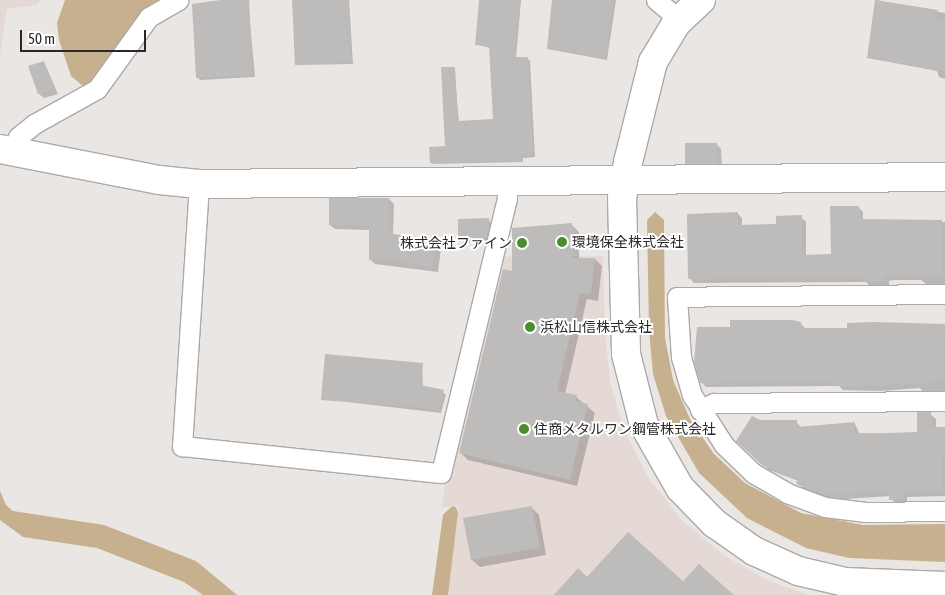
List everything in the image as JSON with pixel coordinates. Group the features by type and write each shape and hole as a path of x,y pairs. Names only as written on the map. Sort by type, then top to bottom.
{"street":[{"path":"4,150 34,124 96,89 149,17 178,0"},
{"path":"656,0 679,19"},
{"path":"701,0 679,19 653,62 622,198 625,330 630,378 644,425 680,488 733,538 798,571 846,582 945,586"},
{"path":"4,150 159,180 199,184 945,177"},
{"path":"199,184 182,446 442,473 507,199 507,181"},
{"path":"945,294 677,297 681,357 700,410 738,460 769,484 805,501 864,512 945,511"},
{"path":"700,410 714,403 945,401"}],"shaded area":[{"path":"0,0 41,0 37,5 7,9 0,56"},
{"path":"65,0 160,0 144,12 100,75 84,87 71,76 59,40 57,23"},
{"path":"655,212 664,220 665,338 673,380 690,419 714,454 745,483 801,513 863,525 945,524 945,562 849,558 806,548 747,518 699,473 666,416 653,374 649,329 647,220"},
{"path":"603,256 605,332 610,382 625,432 649,479 682,520 722,554 767,580 809,595 448,595 459,505 442,507 445,484 499,257"},
{"path":"0,491 6,505 13,511 104,525 196,561 237,595 203,595 184,582 97,548 23,537 0,520"},
{"path":"452,506 456,507 458,513 448,595 432,595 443,515"}],"building":[{"path":"221,0 249,0 253,75 196,78 192,4"},
{"path":"292,0 348,0 351,62 295,65"},
{"path":"479,0 520,0 514,57 528,57 533,155 521,156 522,161 430,163 429,147 445,146 441,67 455,67 458,121 493,119 489,46 475,45"},
{"path":"552,0 614,0 605,59 547,49"},
{"path":"875,0 938,10 937,20 945,21 945,71 867,58"},
{"path":"44,61 54,89 38,94 28,66"},
{"path":"685,143 717,143 717,164 685,164"},
{"path":"329,198 389,198 389,233 436,242 433,268 395,260 369,260 369,226 329,225"},
{"path":"830,206 859,206 859,219 942,220 942,275 888,275 884,276 884,282 864,282 864,278 688,279 687,214 738,212 738,225 776,224 776,216 802,215 802,255 831,254"},
{"path":"489,218 486,238 458,238 458,219"},
{"path":"572,223 572,258 595,258 591,294 580,293 557,391 577,395 575,401 588,404 570,480 459,453 503,269 512,271 512,228"},
{"path":"730,320 792,320 801,322 801,328 847,328 847,323 874,322 945,324 943,380 930,380 930,384 887,383 887,386 837,386 837,382 700,383 694,362 697,327 730,327"},
{"path":"325,354 423,363 421,385 444,390 439,412 419,407 321,400"},
{"path":"917,412 931,412 931,427 945,427 945,455 941,455 942,492 902,492 902,500 889,500 889,491 826,495 796,484 798,479 763,466 736,441 752,416 760,420 797,420 797,427 855,422 855,433 889,433 917,432"},
{"path":"532,506 540,548 471,560 463,518"},
{"path":"628,532 683,581 699,564 734,595 554,595 578,568 587,577"}],"place":[{"name":"環境保全株式会社","path":"562,242"},
{"name":"株式会社ファイン","path":"522,243"},
{"name":"浜松山信株式会社","path":"530,327"},
{"name":"住商メタルワン鋼管株式会社","path":"524,429"}]}
